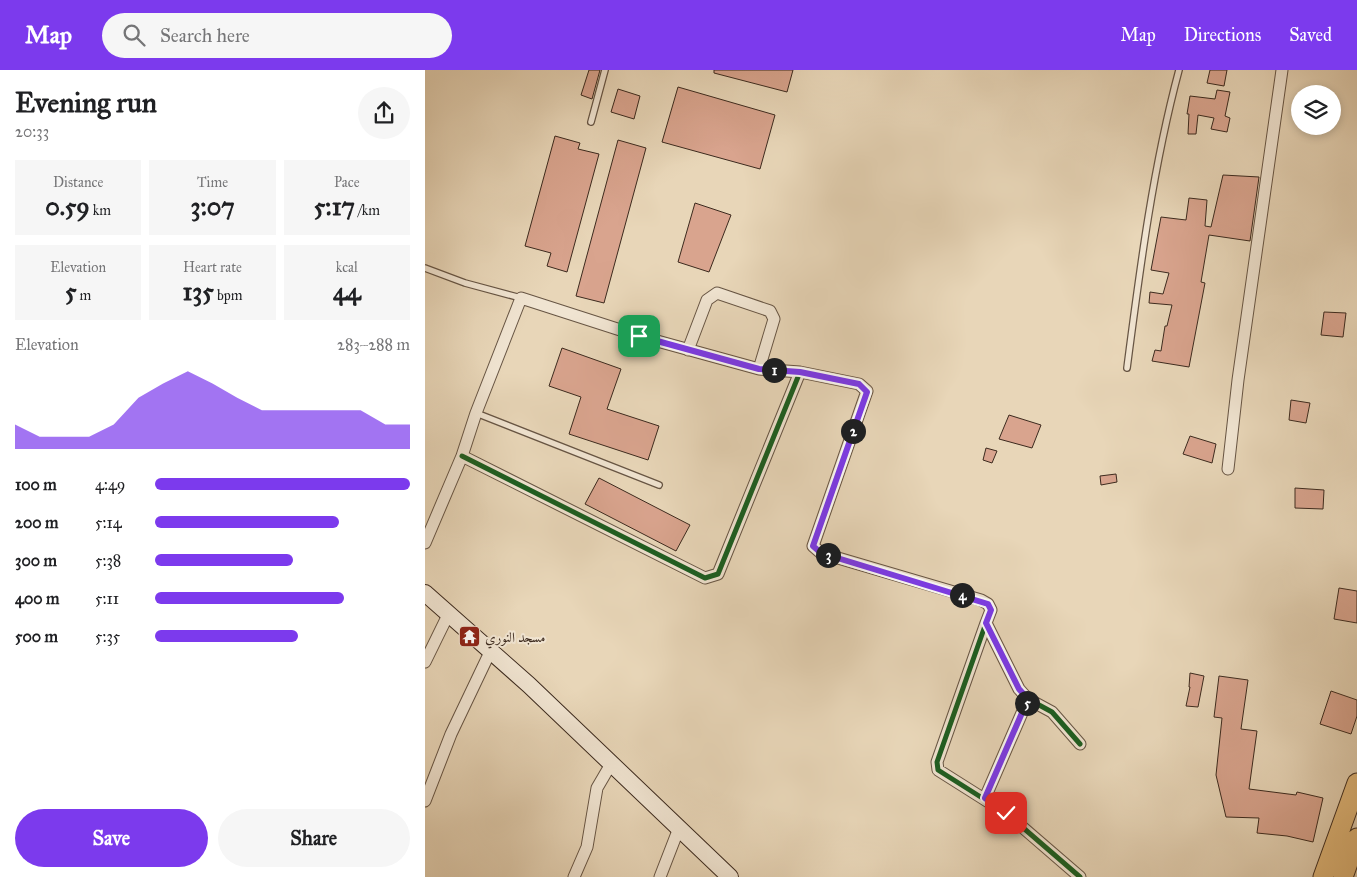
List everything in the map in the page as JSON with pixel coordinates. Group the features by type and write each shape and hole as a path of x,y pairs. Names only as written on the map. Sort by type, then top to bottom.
{"highway":[{"path":"1323,877 1357,784"},
{"path":"1343,877 1357,838"}],"main road":[{"path":"425,593 491,650 730,877"}],"street":[{"path":"1228,469 1238,380 1282,70"},
{"path":"688,350 707,300 717,293 770,311 774,319 759,369"},
{"path":"425,543 462,456 475,412 521,298 639,336 759,369 800,372 859,384 867,392 813,546 821,553 981,600 988,604 991,610 937,762 938,770 1006,813 1080,877"},
{"path":"462,456 705,578 711,577 718,574 800,372"},
{"path":"425,662 449,613"},
{"path":"986,623 1019,689 1028,699 1052,712 1081,744"},
{"path":"425,801 451,734 491,650"},
{"path":"985,798 1028,699"},
{"path":"574,877 587,847 597,788 611,764"},
{"path":"660,877 679,828"}],"lane":[{"path":"591,122 605,70"},
{"path":"1127,368 1142,257 1156,174 1179,70"},
{"path":"425,268 465,283 521,298"},
{"path":"475,412 659,485"}],"building":[{"path":"589,70 600,70 592,99 581,95"},
{"path":"714,70 793,70 787,92 714,73"},
{"path":"1210,70 1227,70 1224,86 1207,83"},
{"path":"678,87 775,115 760,169 662,142"},
{"path":"618,89 640,96 634,119 611,112"},
{"path":"1217,90 1230,92 1225,116 1230,118 1227,132 1211,129 1214,118 1198,115 1196,134 1188,134 1189,114 1187,114 1190,96 1215,99"},
{"path":"555,136 580,143 578,149 599,154 567,272 547,266 551,253 525,246"},
{"path":"618,140 646,148 604,303 576,296"},
{"path":"1223,175 1259,177 1250,241 1209,235 1201,282 1205,283 1189,367 1152,361 1155,350 1161,351 1165,326 1167,326 1172,305 1149,303 1150,292 1163,294 1169,273 1151,270 1161,217 1186,220 1189,198 1207,200 1205,226 1211,227"},
{"path":"695,203 731,215 709,272 678,262"},
{"path":"1324,312 1346,313 1343,337 1321,335"},
{"path":"562,348 621,369 607,409 659,426 648,460 569,434 581,397 549,386"},
{"path":"1291,400 1310,403 1306,423 1289,420"},
{"path":"1009,415 1041,425 1032,448 999,439"},
{"path":"1190,436 1216,444 1212,463 1183,454"},
{"path":"986,448 997,451 992,463 983,460"},
{"path":"1116,474 1117,482 1101,485 1100,476"},
{"path":"599,478 690,525 676,551 585,504"},
{"path":"1295,488 1324,490 1323,509 1295,508"},
{"path":"1339,588 1357,591 1357,623 1334,619"},
{"path":"1190,673 1204,676 1198,707 1186,706 1190,687"},
{"path":"1219,676 1248,680 1241,729 1257,731 1249,789 1296,795 1297,792 1323,798 1313,842 1287,836 1257,833 1259,818 1226,817 1216,775 1222,718 1214,717"},
{"path":"1331,691 1357,700 1357,716 1351,734 1320,724"}],"cycle path":[{"path":"462,456 705,578 718,574 800,372 859,384 867,391 813,546 821,553 981,600 988,604 991,610 986,623"},
{"path":"1080,744 1052,712 1028,699 1019,689 986,623 937,762 938,770 1006,813 1080,877"}],"place":[{"name":"مسجد النوري","path":"469,637"}],"route":[{"path":"639,336 759,369 800,372 859,384 865,388 867,392 814,537 813,546 821,553 981,600 988,604 991,610 986,623 1019,689 1028,699 985,798 1006,813"}]}
